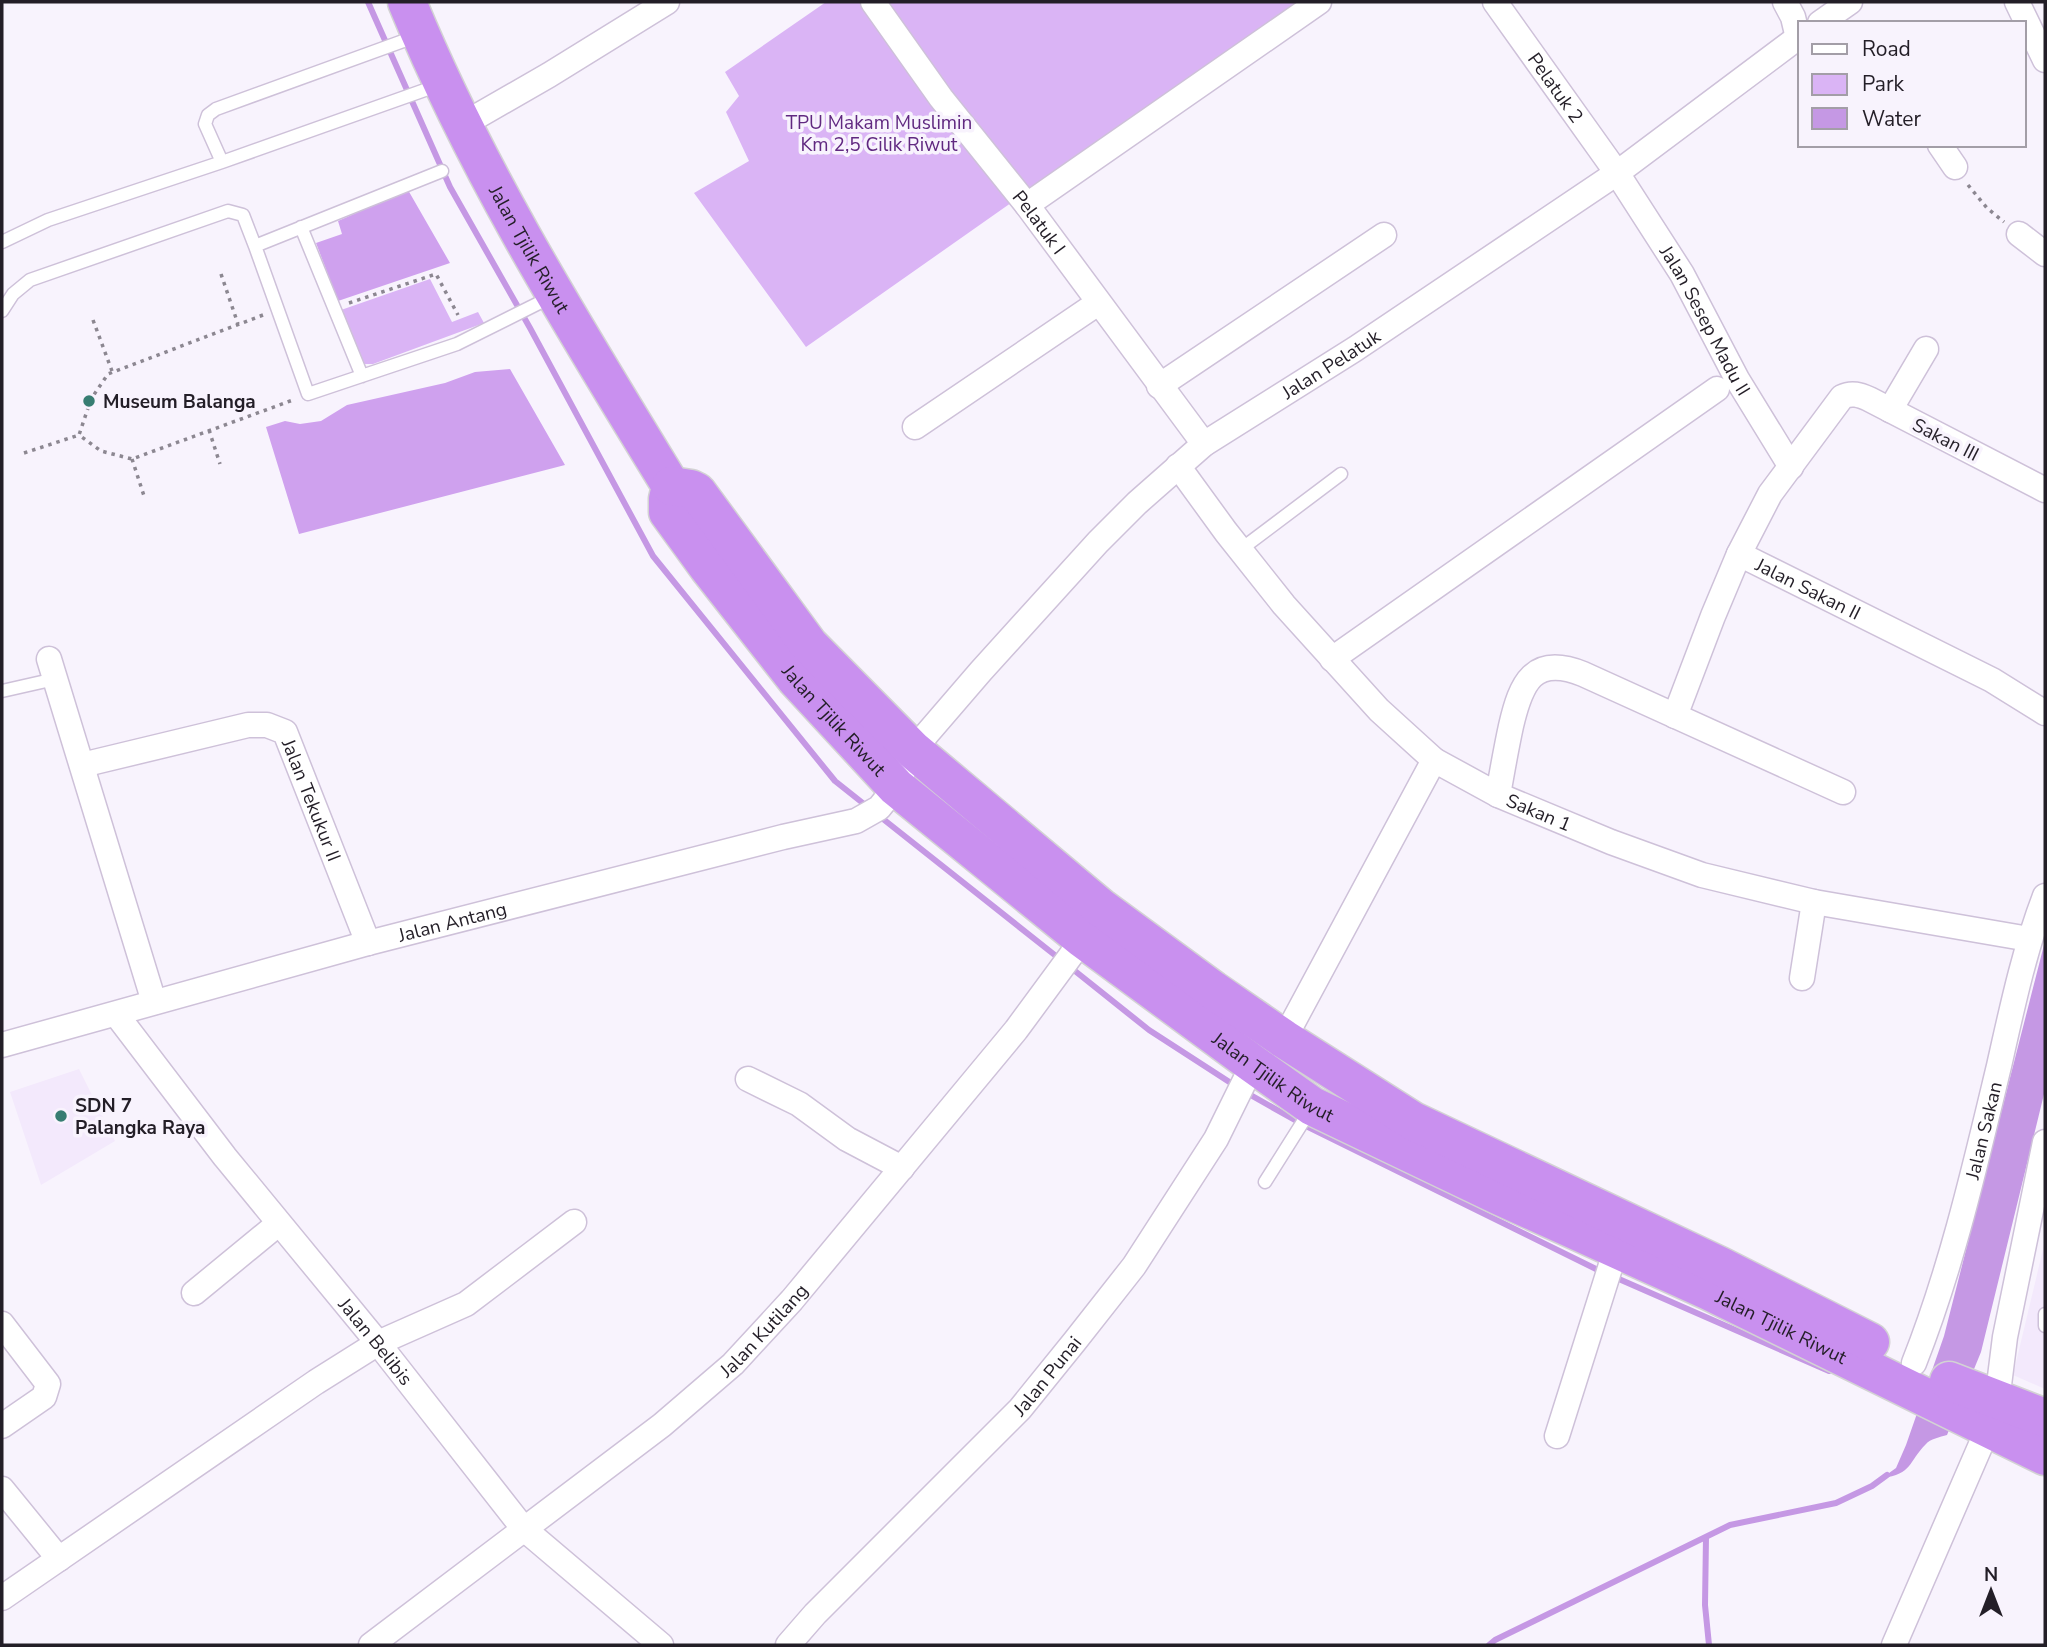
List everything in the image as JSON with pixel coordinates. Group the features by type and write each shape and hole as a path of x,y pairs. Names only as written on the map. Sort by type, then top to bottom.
{"highway":[{"name":"Jalan Tjilik Riwut","path":"414,18 462,125 555,295 671,486 667,512 796,679 896,787 1083,939 1312,1106 1616,1250 1714,1278"},
{"name":"Jalan Tjilik Riwut","path":"671,486 697,492 809,645 913,750 1100,906 1284,1039 1413,1121 1714,1278 1788,1331 1954,1394 2045,1418"},
{"name":"Jalan Tjilik Riwut","path":"1954,1394 2045,1455"}],"street":[{"path":"462,125 667,2"},
{"name":"Pelatuk I","path":"873,2 941,99 1027,205 1204,444"},
{"path":"1027,205 1320,2"},
{"name":"Pelatuk 2","path":"1495,2 1617,173"},
{"path":"1785,2 1798,34"},
{"path":"2017,2 2045,60"},
{"path":"1825,21 1850,10"},
{"name":"Jalan Pelatuk","path":"913,750 1098,542 1204,444 1354,349 1617,173 1798,38"},
{"path":"1941,147 1955,167"},
{"name":"Jalan Sesep Madu II","path":"1617,173 1682,274 1737,379 1791,467"},
{"path":"2019,234 2045,254"},
{"path":"1159,386 1384,235"},
{"path":"915,427 1098,303"},
{"path":"1890,410 1926,349"},
{"path":"1332,659 1717,389"},
{"name":"Jalan Sakan II","path":"1846,395 1756,518 1740,554 1992,680 2045,713"},
{"name":"Sakan III","path":"1846,395 1861,396 2045,490"},
{"name":"Sakan 1","path":"1178,466 1284,605 1379,710 1434,760 1498,795 1611,842 1702,875 1814,902 2029,939"},
{"path":"1675,716 1740,554"},
{"path":"1498,795 1521,690 1531,677 1544,669 1558,667 1570,669 1843,792"},
{"path":"52,669 154,1002"},
{"name":"Jalan Tekukur II","path":"82,765 247,725 267,725 285,732 368,943"},
{"name":"Jalan Antang","path":"2,1045 368,943 783,837 856,821 879,808 896,787 913,750"},
{"path":"1284,1039 1434,760"},
{"name":"Jalan Sakan","path":"1954,1394 1940,1294 1976,1161 2029,939 2045,896"},
{"path":"1802,978 1814,902"},
{"name":"Jalan Kutilang","path":"371,1645 662,1425 733,1364 792,1300 1016,1030 1083,939"},
{"name":"Jalan Belibis","path":"116,1014 278,1224 377,1343 523,1528 661,1645"},
{"name":"Jalan Punai","path":"788,1645 815,1614 925,1506 1036,1390 1134,1266 1216,1139 1253,1064"},
{"path":"748,1079 799,1104 847,1139 902,1168"},
{"path":"1894,1645 1954,1394 2007,1324 2045,1142"},
{"path":"2,1598 377,1343 466,1304 574,1222"},
{"path":"194,1293 278,1224"},
{"path":"1557,1436 1616,1250"},
{"path":"2,1324 44,1378 48,1390 44,1397 2,1426"},
{"path":"2,1489 59,1559"}],"lane":[{"path":"222,162 205,124 208,115 216,108 414,18"},
{"path":"2,242 48,220 222,162 443,83"},
{"path":"255,246 442,171"},
{"path":"2,311 13,294 30,280 228,211 243,215 308,394 457,344 555,295"},
{"path":"301,228 362,376"},
{"path":"1240,550 1341,474"},
{"path":"2,691 52,669"},
{"path":"1265,1182 1312,1106"},
{"path":"2045,1314 2045,1326"}],"path":[{"path":"1955,167 1987,208 2019,234"},
{"path":"221,274 238,324"},
{"path":"334,308 436,274 457,314"},
{"path":"79,435 91,399 108,374 278,310"},
{"path":"93,320 112,372"},
{"path":"79,435 101,451 132,459 308,394"},
{"path":"209,430 220,464"},
{"path":"24,453 79,435"},
{"path":"132,459 145,499"}],"shaded area":[{"path":"408,190 450,263 338,301 316,243 342,234 338,221"},
{"path":"510,369 565,465 299,534 266,427 285,421 300,424 321,421 347,405 445,383 475,372"},
{"name":"SDN 7 Palangka Raya","path":"79,1069 115,1141 41,1185 10,1092"},
{"path":"2045,1241 2045,1389 2013,1375"}],"green space":[{"name":"TPU Makam Muslimin Km 2,5 Cilik Riwut","path":"826,2 1297,2 806,347 694,193 749,161 726,112 739,96 725,72"},
{"path":"430,279 452,322 478,312 484,323 373,364 365,364 359,360 341,310"}],"water":[{"path":"2045,941 2045,1090 1981,1352 1947,1435 1928,1442 1899,1474 1882,1478 1896,1468 1944,1336"}],"waterway":[{"path":"368,2 450,187 530,328 653,556 835,781 869,808"},
{"path":"878,815 1056,956"},
{"path":"1075,971 1149,1030 1234,1085"},
{"path":"1247,1093 1302,1124 1602,1272"},
{"path":"1612,1276 1829,1371"},
{"path":"1489,1645 1730,1525 1836,1503 1872,1486 1887,1475"},
{"path":"1706,1537 1705,1605 1709,1645"}],"place":[{"name":"Museum Balanga","path":"89,401"},
{"name":"SDN 7 Palangka Raya","path":"61,1116"}]}
